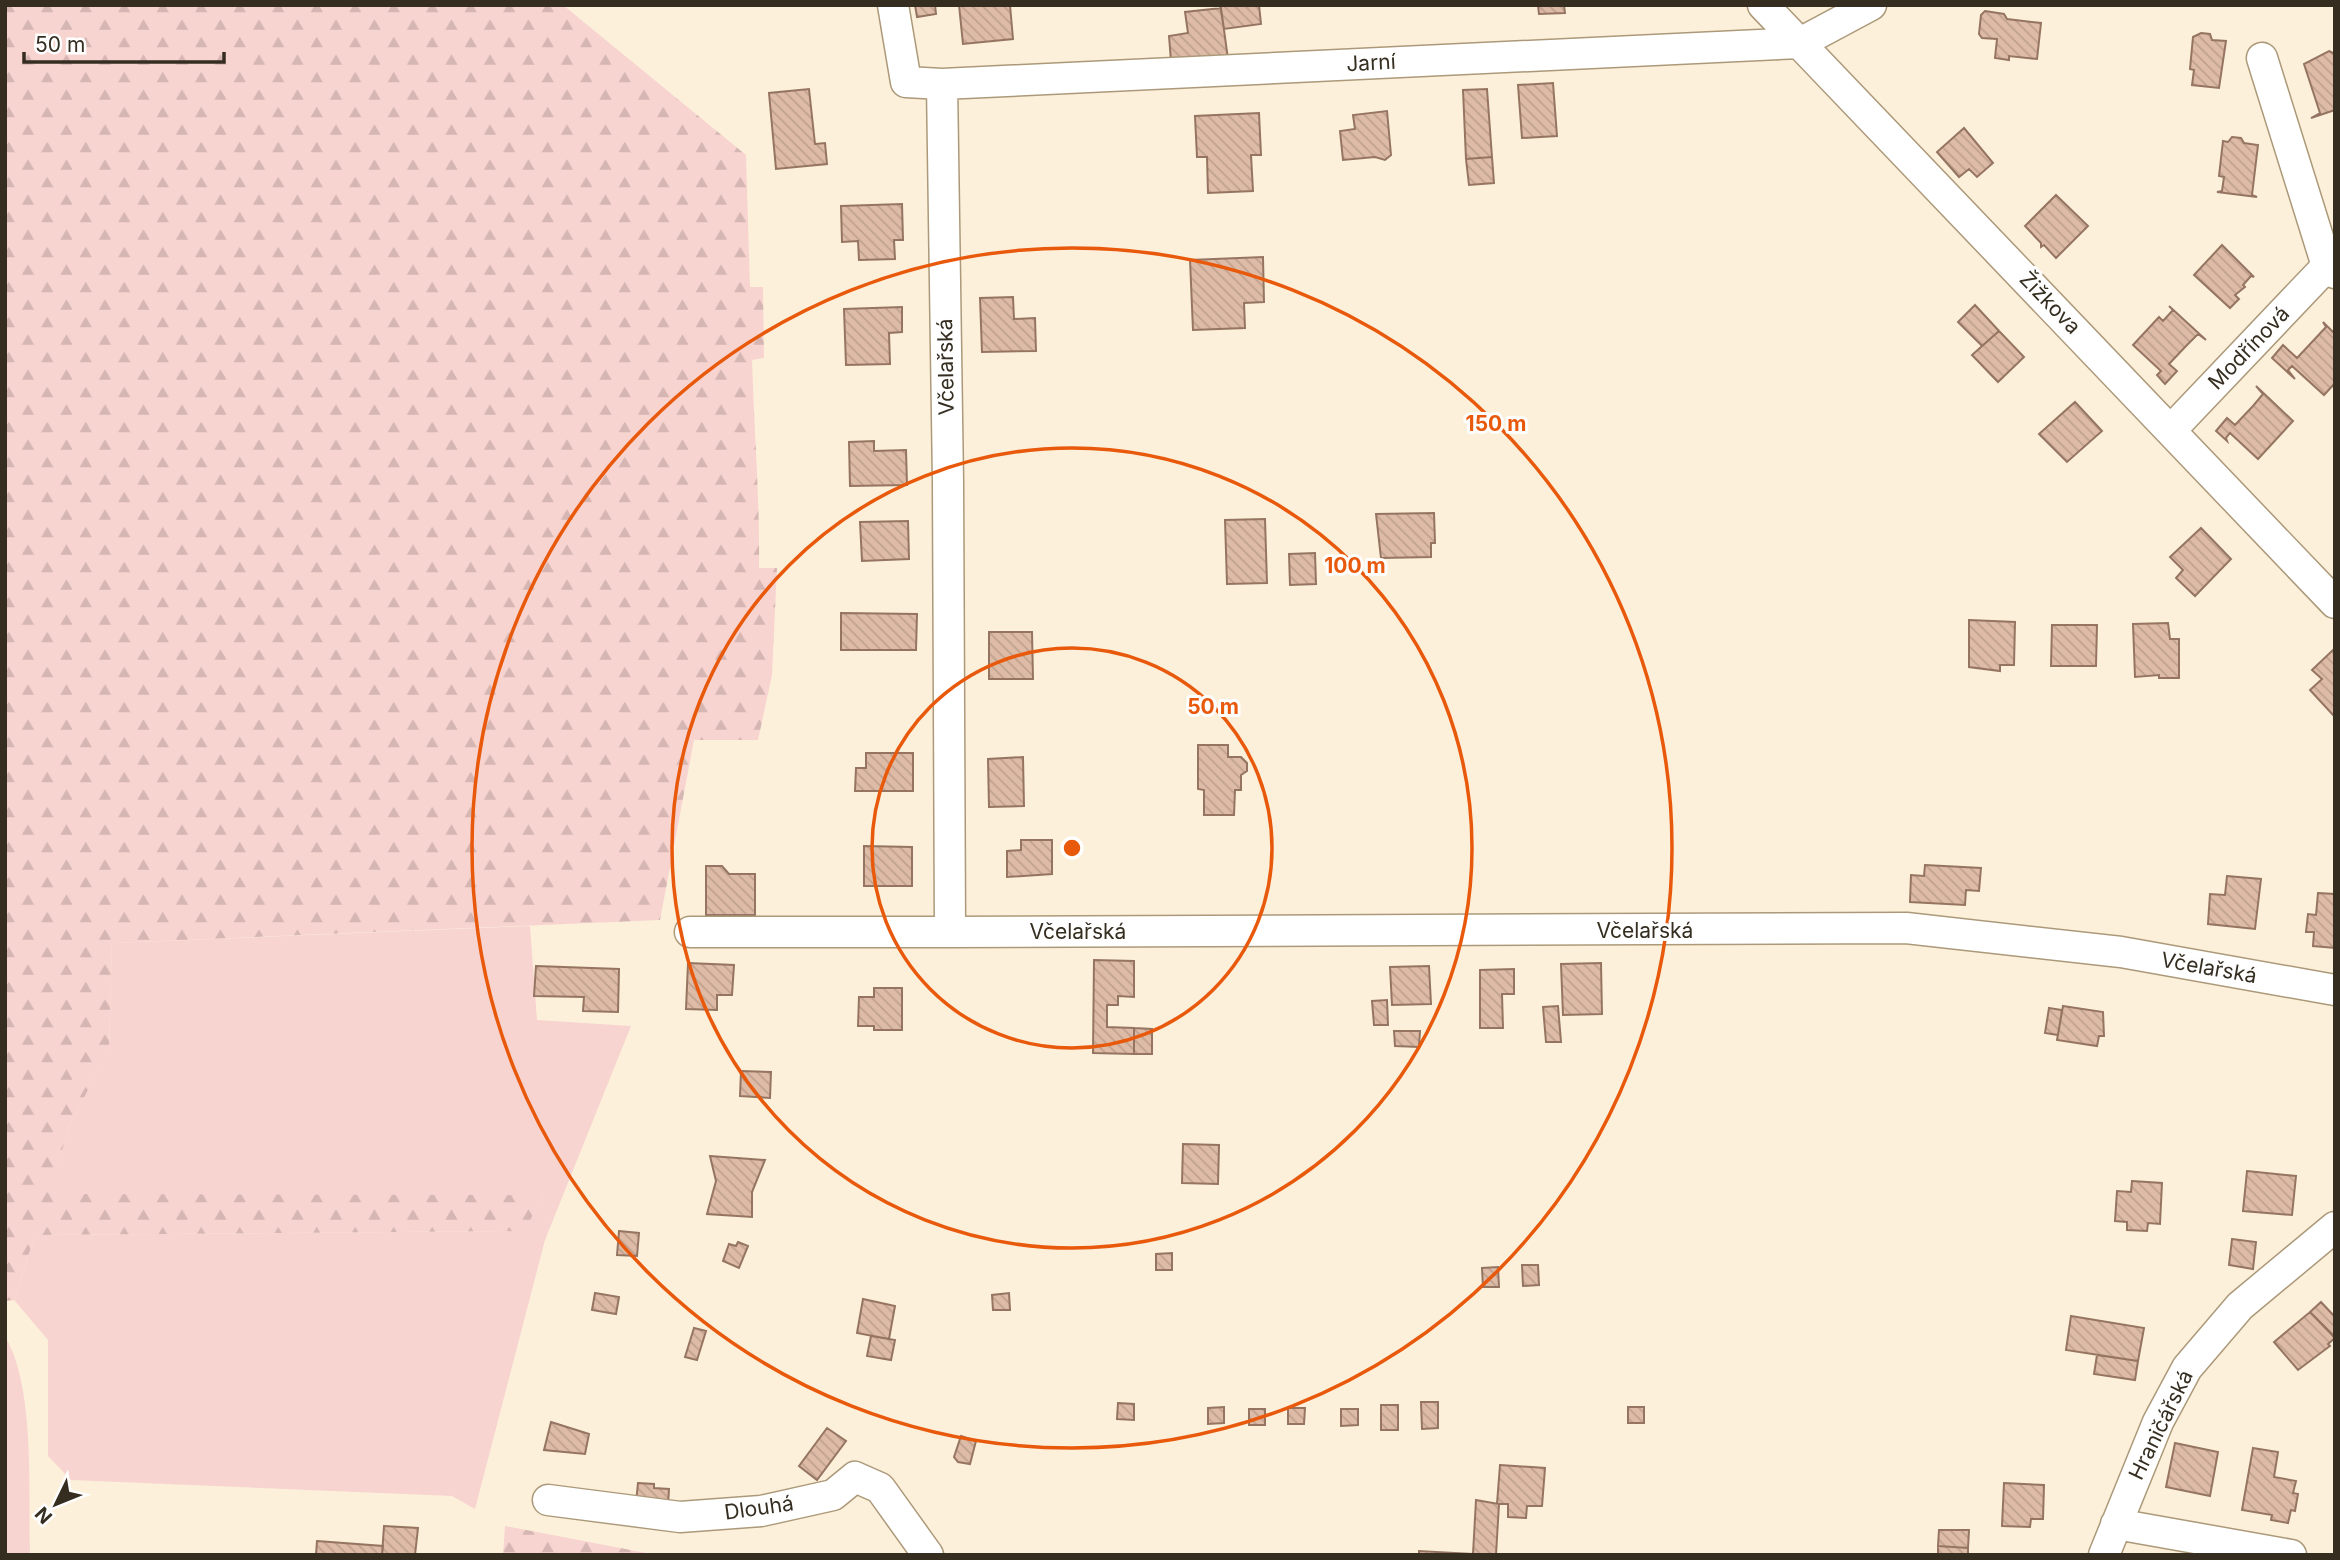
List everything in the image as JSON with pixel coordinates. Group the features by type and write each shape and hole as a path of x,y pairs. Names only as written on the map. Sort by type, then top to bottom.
{"street":[{"path":"893,5 906,82 942,84"},
{"name":"Žižkova","path":"1763,5 2335,603"},
{"path":"1800,43 1871,5"},
{"name":"Jarní","path":"942,84 1800,43"},
{"name":"Modřínová","path":"2171,430 2331,270 2262,58"},
{"name":"Včelařská","path":"942,84 948,495 950,932"},
{"name":"Včelařská","path":"690,932 1906,928 2121,952 2335,989"},
{"name":"Hraničářská","path":"2104,1555 2158,1422 2186,1368 2239,1306 2335,1227"},
{"name":"Dlouhá","path":"548,1500 680,1517 761,1510 833,1495 855,1477 880,1488 928,1555"},
{"path":"2116,1524 2291,1555"}],"green space":[{"path":"5,5 563,5 746,155 750,287 763,287 764,358 752,360 759,568 777,568 772,675 758,740 694,740 660,920 112,943 109,1049 68,1129 50,1194 544,1195 524,1231 35,1235 14,1300 5,1301"},
{"path":"530,926 537,1020 631,1026 545,1240 475,1509 452,1496 71,1480 48,1456 48,1340 14,1300 35,1235 523,1231 544,1195 49,1195 68,1129 109,1048 112,943"},
{"path":"5,1336 15,1358 26,1412 30,1555 5,1555"},
{"path":"505,1526 657,1555 503,1555"}],"building":[{"path":"915,5 935,5 936,14 917,17"},
{"path":"959,5 1010,5 1013,39 963,44"},
{"path":"1220,5 1259,5 1261,24 1224,29"},
{"path":"1538,5 1564,5 1565,13 1539,14"},
{"path":"1221,8 1228,59 1171,61 1169,36 1188,33 1185,12"},
{"path":"1985,11 2004,14 2007,19 2041,23 2037,59 2009,56 2009,60 1995,58 1997,39 1982,38 1979,34 1981,15"},
{"path":"2201,33 2210,34 2212,40 2226,41 2219,88 2192,85 2194,70 2190,69 2193,37"},
{"path":"2329,51 2335,54 2335,110 2311,118 2320,113 2304,64"},
{"path":"1553,83 1557,136 1522,138 1518,85"},
{"path":"809,89 815,144 825,143 827,164 776,169 769,93"},
{"path":"1487,89 1492,157 1466,159 1463,90"},
{"path":"1387,111 1391,155 1385,160 1375,157 1343,160 1340,131 1355,129 1353,115"},
{"path":"1259,113 1261,155 1251,155 1253,191 1208,193 1207,157 1197,157 1195,116"},
{"path":"1964,128 1993,163 1977,177 1969,169 1959,177 1937,152"},
{"path":"2232,137 2241,138 2244,143 2258,145 2252,195 2257,197 2217,192 2222,191 2224,177 2219,176 2223,141 2228,142"},
{"path":"1492,157 1494,183 1469,185 1466,159"},
{"path":"2056,195 2088,226 2056,258 2044,245 2041,247 2041,243 2025,226"},
{"path":"902,204 903,240 894,240 895,259 859,260 858,241 842,242 841,206"},
{"path":"2222,245 2254,277 2251,276 2243,285 2245,287 2235,295 2239,299 2230,308 2194,275"},
{"path":"1263,257 1264,302 1244,303 1245,328 1193,330 1190,260"},
{"path":"1013,297 1014,319 1035,318 1036,351 982,352 980,298"},
{"path":"1975,305 1999,331 1982,346 1958,322"},
{"path":"2169,306 2206,340 2198,334 2169,364 2177,371 2165,384 2157,375 2161,371 2133,345 2159,317 2163,321 2173,310"},
{"path":"902,307 902,332 889,333 890,364 846,365 844,309"},
{"path":"2323,322 2335,334 2335,383 2324,395 2292,366 2288,370 2295,379 2272,358 2283,345 2297,358 2326,327"},
{"path":"1999,331 2024,357 1998,382 1972,355"},
{"path":"2256,386 2293,421 2258,459 2230,433 2227,441 2216,431 2227,418 2235,425 2253,406 2263,394"},
{"path":"2075,402 2102,431 2067,462 2039,434"},
{"path":"874,441 874,451 906,450 907,485 850,486 849,442"},
{"path":"1434,513 1435,543 1431,543 1431,557 1381,558 1376,514"},
{"path":"1265,519 1267,583 1227,584 1225,520"},
{"path":"908,521 909,559 862,561 860,522"},
{"path":"2201,528 2231,559 2195,596 2176,578 2183,570 2170,557"},
{"path":"1315,553 1316,584 1290,585 1289,554"},
{"path":"841,613 917,614 916,650 841,650"},
{"path":"1969,620 2015,622 2014,665 2000,665 2000,671 1969,667"},
{"path":"2168,623 2170,639 2179,639 2179,678 2159,678 2159,675 2135,677 2133,624"},
{"path":"2052,625 2097,625 2096,666 2051,666"},
{"path":"989,632 1032,632 1033,679 989,679"},
{"path":"2335,648 2334,716 2310,690 2322,679 2312,670"},
{"path":"1198,745 1228,745 1228,757 1241,757 1247,763 1247,771 1241,775 1241,790 1235,790 1234,815 1204,815 1204,790 1198,789"},
{"path":"866,753 913,753 913,791 855,791 856,768 866,768"},
{"path":"1023,757 1024,806 989,807 988,759"},
{"path":"1021,840 1052,840 1052,874 1007,877 1007,851 1021,850"},
{"path":"864,846 912,847 912,886 864,886"},
{"path":"1925,865 1981,868 1979,891 1966,890 1965,905 1910,902 1911,875 1924,876"},
{"path":"706,866 722,866 729,874 755,874 755,915 706,915"},
{"path":"2227,876 2261,879 2255,929 2208,924 2210,894 2225,895"},
{"path":"2318,893 2335,894 2335,948 2313,946 2314,932 2306,932 2308,914 2316,915"},
{"path":"1094,960 1134,961 1134,997 1118,996 1118,1005 1107,1005 1107,1027 1134,1028 1134,1054 1093,1053"},
{"path":"688,963 734,965 732,995 717,995 717,1010 686,1009"},
{"path":"1601,963 1602,1014 1563,1015 1561,964"},
{"path":"536,966 619,969 618,1012 583,1011 584,997 534,996"},
{"path":"1429,966 1431,1004 1392,1005 1390,967"},
{"path":"1514,969 1514,994 1502,994 1503,1028 1480,1028 1480,970"},
{"path":"874,988 902,988 902,1030 874,1030 874,1026 858,1026 859,997 874,997"},
{"path":"1387,1000 1388,1025 1374,1025 1372,1001"},
{"path":"1558,1006 1561,1042 1546,1042 1543,1007"},
{"path":"2063,1006 2103,1012 2104,1036 2099,1036 2097,1046 2057,1040"},
{"path":"2049,1008 2062,1010 2058,1035 2045,1033"},
{"path":"1134,1028 1152,1029 1152,1054 1134,1054"},
{"path":"1394,1031 1420,1031 1419,1047 1395,1046"},
{"path":"741,1071 771,1072 770,1098 740,1096"},
{"path":"1183,1144 1219,1145 1218,1184 1182,1183"},
{"path":"710,1156 765,1160 752,1192 752,1217 707,1214 716,1181"},
{"path":"2247,1171 2296,1176 2292,1215 2243,1211"},
{"path":"2132,1181 2162,1183 2160,1224 2148,1223 2147,1231 2127,1230 2127,1222 2115,1221 2117,1191 2131,1192"},
{"path":"619,1231 639,1233 637,1256 617,1255"},
{"path":"2232,1239 2256,1242 2253,1269 2229,1265"},
{"path":"738,1242 748,1246 739,1268 723,1261 729,1244 736,1246"},
{"path":"1172,1253 1172,1270 1156,1270 1156,1254"},
{"path":"1522,1265 1538,1265 1539,1285 1523,1286"},
{"path":"1498,1267 1499,1287 1483,1287 1482,1268"},
{"path":"595,1293 619,1297 616,1314 592,1310"},
{"path":"1009,1293 1010,1310 993,1310 992,1295"},
{"path":"863,1299 895,1306 889,1339 857,1333"},
{"path":"2321,1302 2335,1317 2335,1337 2310,1312"},
{"path":"2310,1312 2335,1338 2328,1344 2330,1346 2298,1370 2274,1342"},
{"path":"2071,1316 2144,1328 2138,1361 2066,1350"},
{"path":"694,1328 706,1331 697,1360 685,1357"},
{"path":"871,1336 895,1340 891,1360 867,1356"},
{"path":"2097,1355 2138,1361 2135,1380 2094,1374"},
{"path":"1421,1402 1438,1402 1438,1428 1422,1429"},
{"path":"1118,1403 1134,1404 1134,1420 1117,1419"},
{"path":"1381,1405 1398,1405 1398,1430 1381,1430"},
{"path":"1224,1407 1224,1423 1208,1424 1208,1408"},
{"path":"1628,1407 1644,1407 1644,1423 1628,1423"},
{"path":"1288,1408 1305,1408 1304,1424 1288,1424"},
{"path":"1249,1409 1265,1409 1265,1425 1249,1425"},
{"path":"1341,1409 1358,1409 1358,1425 1341,1426"},
{"path":"551,1422 589,1434 585,1454 544,1450"},
{"path":"827,1428 846,1441 817,1480 799,1466"},
{"path":"961,1436 976,1441 970,1464 958,1462 954,1457"},
{"path":"2175,1443 2218,1452 2210,1496 2166,1487"},
{"path":"2253,1448 2278,1452 2274,1477 2296,1481 2293,1493 2298,1494 2295,1511 2291,1510 2288,1523 2271,1520 2272,1515 2242,1510"},
{"path":"1500,1465 1545,1468 1542,1506 1527,1506 1526,1518 1508,1517 1508,1504 1497,1504"},
{"path":"638,1483 669,1489 668,1505 636,1503"},
{"path":"2004,1483 2044,1485 2043,1519 2031,1519 2030,1527 2002,1526"},
{"path":"1476,1500 1499,1504 1496,1555 1419,1555 1419,1551 1473,1554"},
{"path":"384,1526 418,1528 415,1555 382,1555"},
{"path":"1939,1530 1969,1530 1968,1548 1938,1546"},
{"path":"317,1541 383,1546 382,1555 316,1555"},
{"path":"1938,1546 1968,1548 1968,1555 1938,1555"}]}
